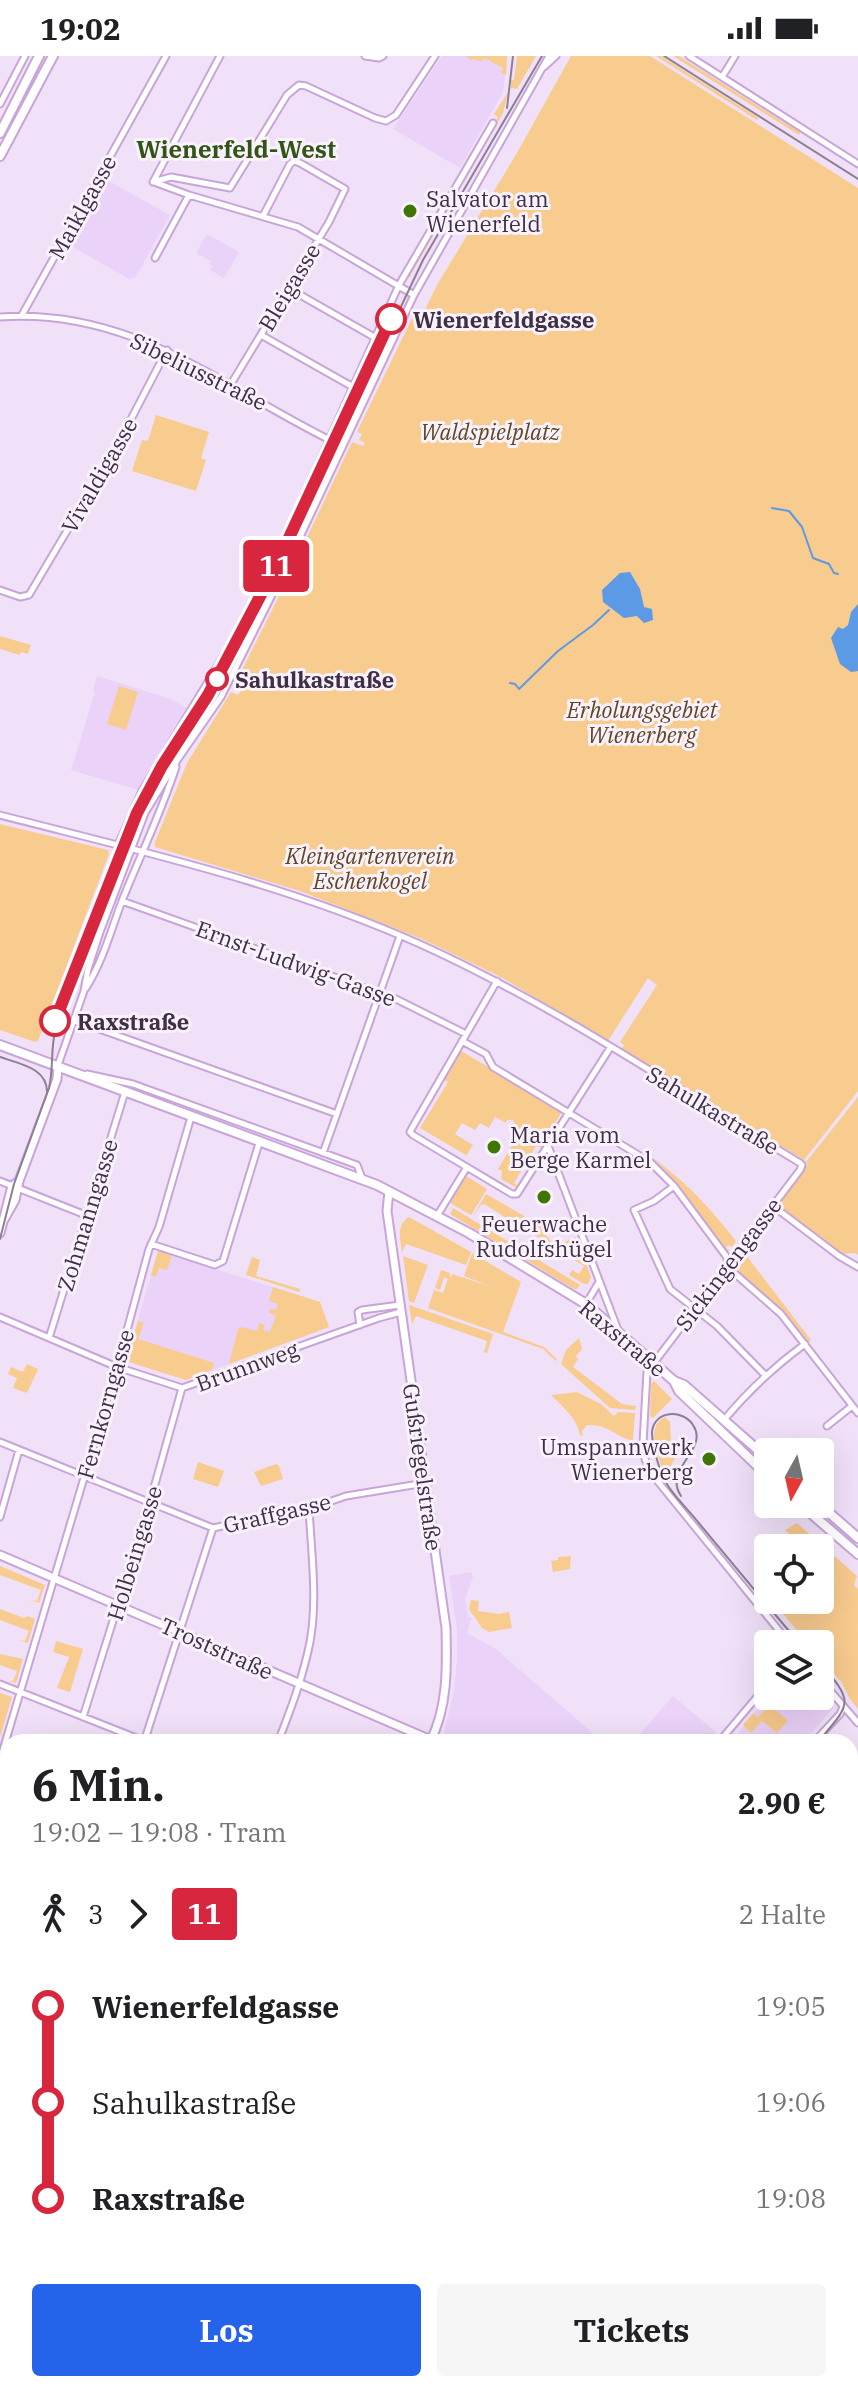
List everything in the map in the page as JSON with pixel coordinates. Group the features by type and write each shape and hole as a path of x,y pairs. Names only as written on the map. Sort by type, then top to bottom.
{"main road":[{"path":"0,133 39,56"},
{"path":"0,156 53,56"},
{"name":"Raxstraße","path":"0,1045 362,1178 437,1216 586,1304 754,1447"},
{"name":"Raxstraße","path":"674,1381 679,1391 754,1463"},
{"path":"834,1517 858,1538"},
{"path":"816,1518 858,1554"}],"street":[{"path":"0,104 25,56"},
{"name":"Maiklgasse","path":"22,315 166,56"},
{"path":"153,182 220,56"},
{"path":"365,56 383,56"},
{"path":"153,182 171,177 230,188 287,95 299,85 386,121 396,115 435,56"},
{"path":"0,1233 15,1200 16,1185 57,1079 58,1065 84,991 100,932 145,813 221,697 414,295 549,56"},
{"path":"540,70 556,56"},
{"path":"689,56 858,164"},
{"path":"722,77 735,56"},
{"path":"118,845 142,791 235,637 285,538 399,285 493,123"},
{"name":"Bleigasse","path":"231,384 345,189 294,161 263,216"},
{"path":"153,182 287,222 414,295"},
{"path":"155,258 189,195"},
{"path":"288,288 374,337"},
{"name":"Sibeliusstraße","path":"0,317 66,318 116,331 167,350 342,446"},
{"path":"261,335 353,387"},
{"name":"Vivaldigasse","path":"0,590 26,597 116,448 167,350"},
{"path":"84,991 100,961 164,803 178,759"},
{"name":"Sahulkastraße","path":"0,815 143,850 273,888 400,936 497,981 802,1165"},
{"name":"Ernst-Ludwig-Gasse","path":"122,901 420,1009 488,1057 493,1067 633,1150 657,1167 674,1186 726,1256 732,1271 781,1314 858,1413"},
{"path":"323,1153 400,936"},
{"path":"497,981 410,1132 512,1194 517,1194 610,1048"},
{"path":"74,1020 337,1114"},
{"name":"Raxstraße","path":"79,1073 133,1084 357,1165 362,1178"},
{"name":"Zohmanngasse","path":"49,1338 125,1092"},
{"name":"Fernkorngasse","path":"8,1734 151,1244 159,1227 192,1116"},
{"path":"151,1244 220,1264 260,1140"},
{"path":"548,1146 619,1331"},
{"name":"Sickingengasse","path":"653,1362 802,1165"},
{"path":"437,1216 467,1167"},
{"path":"0,1181 88,1216"},
{"path":"674,1186 654,1201 634,1210 670,1289 717,1326 766,1376"},
{"name":"Gußriegelstraße","path":"389,1191 387,1211 444,1602 447,1662 444,1694 434,1734"},
{"path":"773,1206 858,1267"},
{"path":"586,1304 600,1281"},
{"name":"Brunnweg","path":"360,1325 358,1312 362,1310 401,1308"},
{"name":"Brunnweg","path":"0,1317 117,1367 182,1388 401,1308"},
{"path":"724,1420 780,1362 805,1344"},
{"path":"653,1362 647,1372 644,1402 643,1443 648,1468 779,1630"},
{"name":"Holbeingasse","path":"83,1717 182,1388"},
{"path":"827,1426 852,1406"},
{"name":"Graffgasse","path":"0,1442 213,1528 346,1496 425,1483"},
{"path":"0,1517 19,1450"},
{"path":"281,1734 300,1686 310,1639 309,1507"},
{"path":"148,1734 213,1528"},
{"name":"Troststraße","path":"0,1555 414,1734"},
{"path":"0,1684 126,1734"},
{"path":"834,1695 858,1723"},
{"path":"729,1734 754,1702"},
{"path":"821,1734 840,1714 843,1706"}],"shaded area":[{"path":"442,56 507,56 503,92 460,168 393,129"},
{"path":"105,179 170,215 135,278 131,280 69,245"},
{"path":"207,234 239,252 224,278 210,270 211,261 196,253"},
{"path":"97,676 171,699 191,710 142,791 71,770"},
{"path":"158,1251 320,1302 329,1327 186,1380 126,1361"},
{"path":"471,1572 473,1577 465,1599 468,1617 472,1618 467,1633 496,1649 594,1734 444,1734 454,1691 457,1659 457,1630 449,1576"},
{"path":"673,1696 717,1733 716,1734 640,1734"},
{"path":"757,1710 831,1710 811,1734 737,1734"}],"green space":[{"path":"467,56 507,56 506,75 501,73 503,68 484,58 481,62 470,60"},
{"path":"517,56 536,56 517,89 511,88 511,80 514,80"},
{"name":"Erholungsgebiet Wienerberg","path":"571,56 650,56 858,188 858,1091 804,1160 622,1049 624,1045 620,1042 657,985 648,978 608,1041 499,976 422,939 300,891 155,847 187,763 231,692 238,695 241,691 234,686 285,584 297,590 298,586 287,580 293,569 304,575 306,572 294,565 352,442 363,446 365,443 359,440 362,434 357,432 414,314 422,316"},
{"path":"656,56 661,56 759,118 757,120"},
{"path":"673,56 679,56 801,131 799,135"},
{"path":"508,92 503,113 409,278 418,256 498,117 494,114"},
{"path":"156,415 209,432 201,458 206,460 196,491 132,471 142,440 148,441"},
{"path":"0,636 31,645 28,654 0,649"},
{"path":"119,686 138,692 126,730 107,724"},
{"path":"0,824 108,850 109,854 38,1041 35,1042 0,1030"},
{"path":"109,864 114,864 63,994 58,992"},
{"path":"120,865 72,998 69,997"},
{"path":"461,1051 562,1111 541,1148 536,1146 514,1183 519,1186 517,1188 501,1179 502,1171 498,1169 519,1134 514,1129 513,1120 506,1123 495,1117 489,1128 480,1123 475,1130 462,1123 455,1134 473,1145 464,1159 466,1155 420,1128 448,1082 443,1079"},
{"path":"858,1097 858,1255 840,1254 777,1207 808,1164 806,1162"},
{"path":"653,1158 698,1196 736,1241 732,1247 728,1245 728,1252 672,1178"},
{"path":"466,1176 487,1189 471,1215 450,1203"},
{"path":"486,1194 545,1228 543,1231 551,1245 484,1204 473,1216"},
{"path":"453,1208 580,1285 574,1289 450,1214"},
{"path":"409,1217 471,1252 466,1265 406,1244 402,1253 400,1229"},
{"path":"576,1237 591,1277 588,1284 569,1275 572,1270 579,1274 584,1266 553,1247"},
{"path":"742,1250 811,1340 808,1342 777,1306 740,1274 735,1263"},
{"path":"158,1251 172,1255 167,1270 159,1268 156,1277 151,1275"},
{"path":"472,1253 521,1282 503,1332 544,1347 556,1361 543,1349 428,1308 434,1290 443,1293 448,1279 444,1277 440,1290 435,1288 441,1270 450,1273 450,1278 452,1274 492,1287 464,1276"},
{"path":"403,1256 428,1265 414,1303 409,1301"},
{"path":"252,1257 260,1260 256,1276 300,1289 299,1292 246,1275"},
{"path":"273,1287 320,1302 329,1327 229,1364 238,1329 242,1327 257,1331 259,1323 265,1325 263,1330 270,1332 276,1315 269,1313 270,1309 276,1310 278,1304 269,1301"},
{"path":"409,1305 493,1334 487,1353 484,1352 487,1341 416,1316 412,1324"},
{"path":"138,1321 144,1323 138,1339 214,1363 212,1370 186,1380 127,1360"},
{"path":"602,1324 641,1360 635,1361 593,1326"},
{"path":"579,1338 582,1349 573,1367 622,1404 636,1406 635,1410 610,1408 561,1364 566,1350"},
{"path":"27,1364 38,1369 27,1393 13,1388 17,1378 8,1374 11,1367 23,1372"},
{"path":"654,1381 672,1399 653,1418 650,1416 651,1384"},
{"path":"577,1392 601,1404 614,1416 618,1412 635,1413 633,1440 595,1425 587,1425 582,1431 583,1436 580,1435 573,1418 551,1395"},
{"path":"665,1417 670,1422 671,1443 655,1444 655,1428"},
{"path":"656,1446 681,1446 670,1468 662,1470"},
{"path":"198,1462 224,1471 218,1487 193,1479"},
{"path":"276,1464 283,1479 261,1486 254,1472"},
{"path":"797,1523 809,1534 789,1534 785,1530"},
{"path":"571,1556 570,1569 553,1572 551,1561"},
{"path":"834,1556 857,1576 854,1585 858,1589 858,1709 834,1674 834,1630 797,1630 783,1614 834,1614"},
{"path":"0,1566 45,1585 39,1603 30,1600 37,1601 41,1590 0,1575"},
{"path":"471,1600 479,1601 478,1611 509,1612 512,1628 489,1632 482,1628 469,1609"},
{"path":"0,1609 35,1619 28,1643 18,1640 25,1641 29,1631 0,1620"},
{"path":"56,1641 83,1649 70,1692 57,1688 69,1657 53,1652"},
{"path":"0,1654 23,1659 16,1683 8,1681 13,1681 17,1671 0,1665"},
{"path":"0,1693 12,1697 0,1734"},
{"path":"764,1710 776,1710 788,1721 777,1733 762,1721 751,1733 743,1725 753,1713 758,1717"}],"water":[{"path":"630,572 640,589 644,607 652,609 653,620 644,623 637,616 624,618 603,602 602,590 620,573"},
{"path":"858,604 858,671 851,672 840,664 831,638 838,627 843,629 848,625 851,612"}],"waterway":[{"path":"772,508 789,511 802,527 813,558 829,564 838,574"},
{"path":"510,683 519,689 558,651 609,610"}],"tram line":[{"path":"507,108 513,56"},
{"path":"0,1239 14,1184 49,1088 56,1028 145,803 207,704 270,584 423,260 542,56"},
{"path":"664,56 858,179"},
{"name":"11","path":"55,1021 137,813 162,766 208,695 274,570 391,319"},
{"path":"0,1057 38,1072 47,1093"},
{"path":"681,1496 677,1477 696,1443 697,1434 683,1416 670,1414 658,1419 652,1432 655,1453 665,1480 788,1630"},
{"path":"825,1734 837,1719 844,1703 834,1681"}],"place":[{"name":"Salvator am Wienerfeld","path":"410,211"},
{"name":"Wienerfeldgasse","path":"391,319"},
{"name":"Sahulkastraße","path":"217,679"},
{"name":"Raxstraße","path":"55,1021"},
{"name":"Maria vom Berge Karmel","path":"494,1147"},
{"name":"Feuerwache Rudolfshügel","path":"544,1197"},
{"name":"Umspannwerk Wienerberg","path":"709,1459"}],"district":[{"name":"Wienerfeld-West","path":"236,149"}],"park label":[{"name":"Waldspielplatz","path":"490,431"},
{"name":"Kleingartenverein Eschenkogel","path":"370,868"}]}
